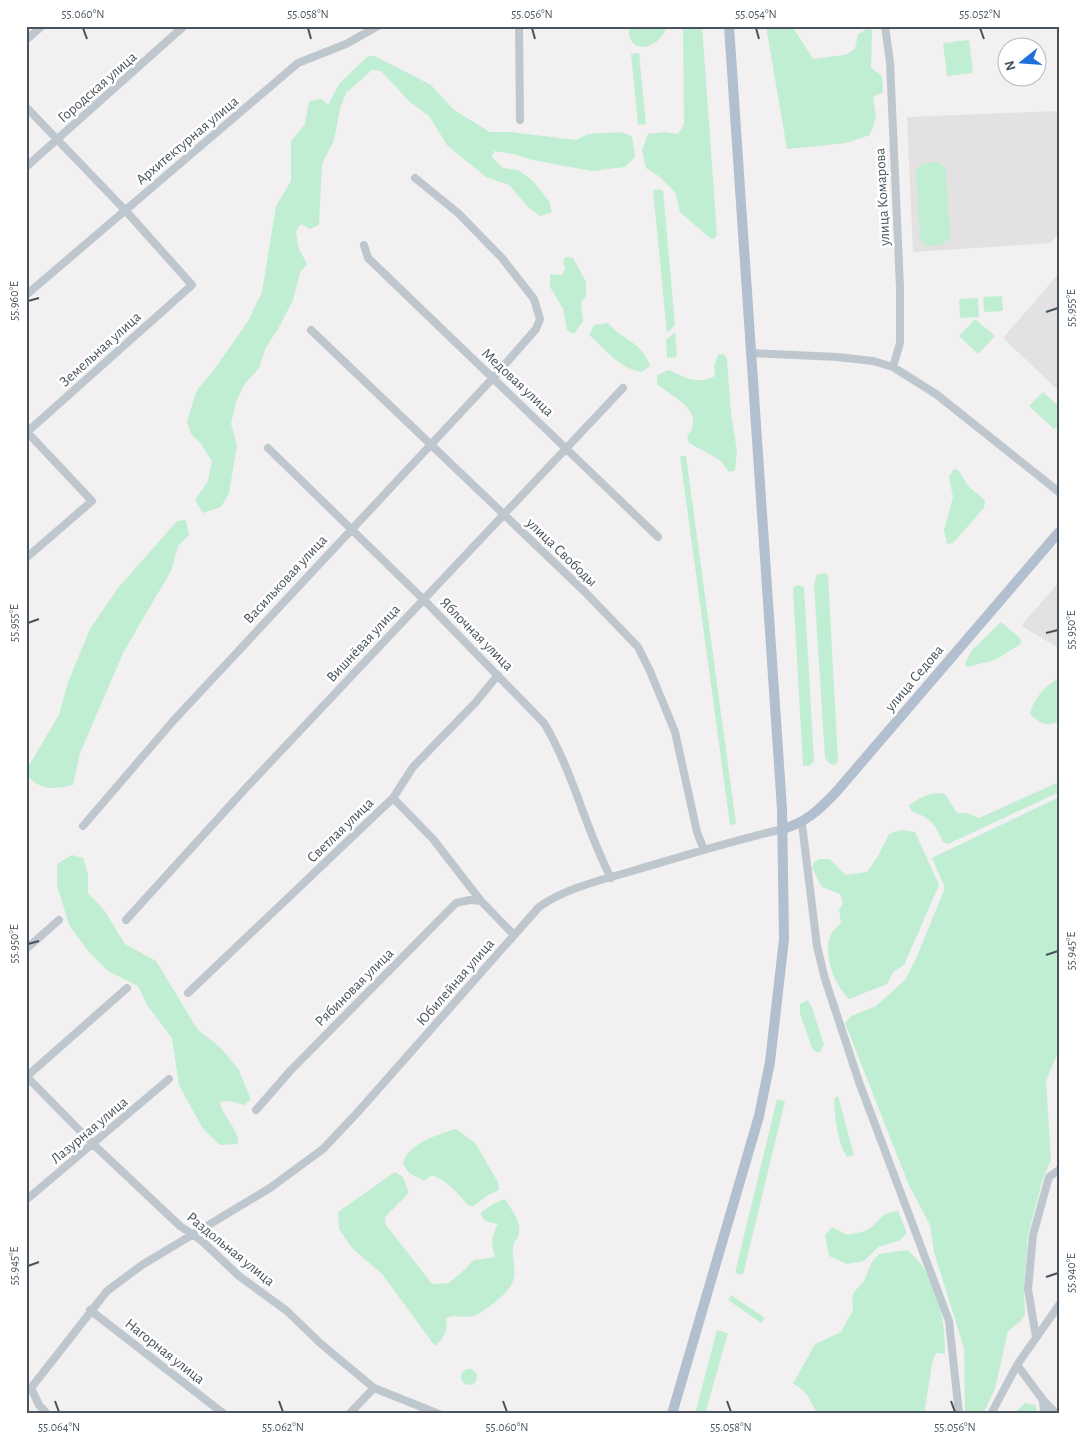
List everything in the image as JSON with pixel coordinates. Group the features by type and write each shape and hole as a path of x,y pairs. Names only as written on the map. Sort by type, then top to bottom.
{"main road":[{"path":"672,1414 759,1116 770,1062 784,939 783,830 729,26"},
{"name":"улица Седова","path":"783,830 802,824 818,812 1059,532"}],"street":[{"path":"26,40 42,26"},
{"name":"Городская улица","path":"26,167 184,26"},
{"name":"Архитектурная улица","path":"26,296 298,62 346,44 378,26"},
{"path":"519,26 520,120"},
{"name":"улица Комарова","path":"885,26 890,62 900,287 900,343 892,367"},
{"path":"26,107 59,139 125,210"},
{"name":"Васильковая улица","path":"83,826 174,720 493,378 536,329 540,319 534,298 502,258 458,213 415,178"},
{"name":"Земельная улица","path":"27,432 192,285 125,210"},
{"name":"Медовая улица","path":"364,244 368,258 567,447 658,537"},
{"name":"улица Свободы","path":"311,330 430,446 585,592 638,647 674,732 697,832 704,850"},
{"path":"750,353 846,358 873,361 892,367 936,394 1059,492"},
{"name":"Вишнёвая улица","path":"126,920 414,608 424,600 624,388"},
{"path":"26,558 92,501 27,432"},
{"name":"Яблочная улица","path":"268,448 424,600 544,723 556,743 592,836 611,878"},
{"name":"Светлая улица","path":"188,993 393,798 414,767 475,703 498,675"},
{"path":"393,798 433,839 481,901 514,935"},
{"path":"802,824 817,946 825,978 859,1082 949,1321 959,1414"},
{"name":"Юбилейная улица","path":"26,1399 30,1388 90,1310 121,1279 270,1188 322,1149 357,1114 531,914 547,902 564,893 704,850 783,830"},
{"name":"Рябиновая улица","path":"256,1110 291,1070 456,903 470,900 481,901"},
{"path":"26,949 58,920"},
{"path":"26,1077 127,988"},
{"name":"Раздольная улица","path":"26,1077 94,1145 180,1226 194,1235 239,1276 287,1311 320,1343 374,1388 438,1414"},
{"name":"Лазурная улица","path":"26,1200 94,1145 168,1080"},
{"path":"1036,1337 1028,1289 1033,1235 1049,1177 1059,1170"},
{"path":"990,1414 1017,1366 1059,1305"},
{"name":"Нагорная улица","path":"90,1310 224,1414"},
{"path":"1017,1366 1043,1400 1057,1414"},
{"path":"30,1388 47,1414"},
{"path":"349,1414 374,1388"},
{"path":"1043,1400 1044,1414"}],"shaded area":[{"path":"1059,111 1059,232 1051,243 913,252 907,117"},
{"path":"1059,273 1059,391 1003,338"},
{"path":"1059,582 1059,648 1021,626"}],"green space":[{"path":"629,26 667,27 656,42 642,47 632,41 629,35"},
{"path":"683,26 702,26 717,234 715,238 711,239 680,212 675,192 660,177 646,168 642,150 648,134 665,132 678,134 684,124"},
{"path":"766,26 792,26 813,59 845,55 855,49 858,34 867,29 872,30 871,68 882,76 883,92 873,97 876,117 870,135 846,143 787,149"},
{"path":"969,40 973,73 947,76 943,43"},
{"path":"639,53 646,124 638,125 631,54"},
{"path":"368,56 375,56 431,85 454,110 490,132 510,132 576,140 588,134 621,132 632,136 635,157 625,167 592,171 494,151 492,157 503,168 518,170 533,181 549,201 552,212 540,216 528,207 509,185 486,177 447,145 429,116 411,103 381,71 372,70 346,93 340,109 334,140 322,164 319,225 310,229 301,224 296,231 298,247 307,264 300,273 293,300 266,347 259,368 244,385 236,402 231,424 237,445 229,493 221,507 203,513 195,500 208,481 212,461 201,444 191,434 187,421 197,390 214,370 248,321 262,292 276,206 291,181 291,141 305,124 309,101 322,99 328,105 339,84"},
{"path":"939,162 946,169 950,238 942,245 926,246 920,239 916,171 923,163"},
{"path":"653,190 663,190 675,325 667,333"},
{"path":"565,257 573,258 586,282 586,296 581,303 583,321 574,334 567,330 563,309 550,287 550,274 562,275 565,269 563,263"},
{"path":"1002,296 1003,311 984,312 983,297"},
{"path":"978,298 979,317 960,318 959,299"},
{"path":"975,319 995,336 978,354 959,336"},
{"path":"608,323 642,351 650,366 642,372 626,367 613,358 589,335 594,325"},
{"path":"675,332 677,357 667,358 666,340"},
{"path":"724,354 727,359 731,413 737,451 735,470 729,472 720,460 689,443 687,437 692,428 693,419 691,412 679,400 657,384 657,375 669,370 686,378 697,380 709,379 715,376 714,366 718,355"},
{"path":"1043,392 1059,407 1059,424 1054,429 1029,406"},
{"path":"680,456 686,456 736,824 730,825"},
{"path":"954,469 958,470 969,487 985,500 984,508 953,543 947,544 944,530 953,497 949,477"},
{"path":"186,520 189,535 178,546 171,571 124,651 80,753 73,785 47,788 37,784 26,775 26,770 59,715 68,682 90,629 118,588 177,521"},
{"path":"825,573 828,575 838,761 835,765 830,764 825,758 814,584 817,575"},
{"path":"797,585 804,587 814,761 810,766 803,766 793,588"},
{"path":"1001,622 1020,638 1021,644 995,660 967,667 965,664 972,650"},
{"path":"1059,678 1059,721 1043,724 1030,714 1031,709 1041,693"},
{"path":"1059,782 1059,792 948,844 943,842 931,822 911,811 909,805 926,795 940,793 945,794 957,813 966,813 979,818"},
{"path":"1059,797 1059,1049 1046,1081 1051,1160 1043,1178 1028,1235 1024,1289 1025,1314 1020,1322 1008,1331 995,1389 983,1414 965,1414 964,1348 934,1252 930,1225 908,1183 845,1023 851,1016 876,1006 905,980 915,961 945,888 932,858"},
{"path":"901,830 915,832 939,885 904,965 893,972 887,984 849,999 839,986 831,969 828,951 831,934 841,922 839,910 843,903 840,894 822,887 812,868 814,862 820,859 830,859 845,875 867,872 878,856 889,834"},
{"path":"72,855 83,858 88,874 88,893 104,910 125,944 156,961 198,1030 220,1047 239,1070 251,1100 244,1105 230,1101 220,1102 236,1133 238,1144 220,1145 203,1129 179,1085 172,1038 147,1005 138,986 108,971 88,951 69,925 57,885 57,864"},
{"path":"807,1000 812,1007 824,1045 820,1052 816,1052 812,1048 800,1014 800,1004"},
{"path":"838,1096 854,1155 847,1157 841,1144 836,1122 834,1099"},
{"path":"777,1099 785,1101 743,1275 735,1273"},
{"path":"456,1129 476,1144 498,1182 499,1190 488,1195 474,1206 469,1206 452,1188 437,1177 431,1175 425,1181 409,1173 403,1164 406,1157 417,1145"},
{"path":"395,1172 403,1177 409,1193 385,1217 386,1225 432,1284 448,1283 474,1260 495,1257 492,1240 498,1224 485,1221 480,1213 493,1204 505,1199 518,1224 519,1233 513,1247 514,1278 509,1289 493,1304 476,1315 446,1318 447,1327 445,1333 435,1346 382,1274 352,1248 339,1229 338,1212"},
{"path":"898,1211 907,1233 899,1241 878,1247 864,1261 847,1264 829,1256 825,1235 832,1227 847,1235 862,1232 886,1214"},
{"path":"907,1250 918,1260 933,1284 941,1311 945,1340 945,1354 936,1353 933,1359 924,1414 818,1414 803,1390 793,1384 815,1344 841,1332 853,1310 852,1298 854,1292 864,1281 872,1262 879,1254"},
{"path":"731,1295 765,1318 761,1323 728,1300"},
{"path":"717,1330 728,1333 705,1414 695,1414"},
{"path":"469,1369 477,1377 469,1385 461,1377"},
{"path":"1025,1403 1035,1405 1038,1414 1013,1414"}]}
